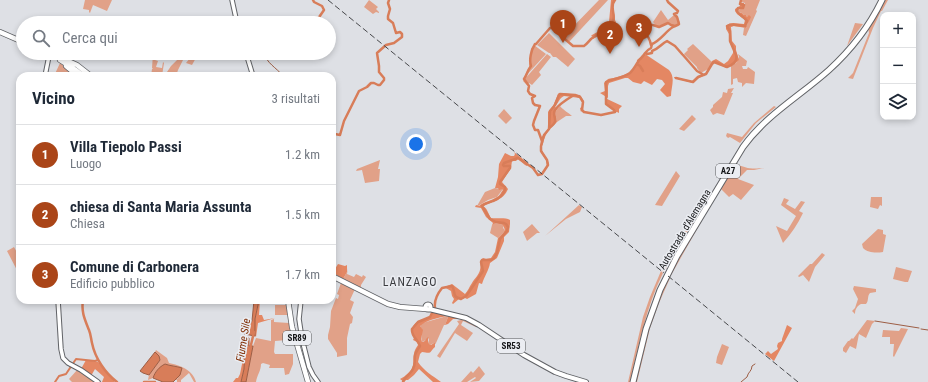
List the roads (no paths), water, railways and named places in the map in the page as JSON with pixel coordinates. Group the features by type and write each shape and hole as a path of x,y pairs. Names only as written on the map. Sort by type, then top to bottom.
{"highway":[{"name":"Autostrada d'Alemagna","path":"632,382 646,321 662,280 674,256 740,148 762,122 825,71 841,56 864,28 881,0"},
{"path":"0,33 16,40"},
{"path":"58,60 73,72"},
{"path":"60,60 79,72"},
{"path":"65,60 77,65 86,72"},
{"name":"SR53","path":"336,278 348,282 352,286 388,304 400,307 426,308"},
{"name":"SR89","path":"289,304 292,327 307,376"},
{"name":"SR89","path":"290,304 293,327 308,382"}],"main road":[{"path":"232,0 236,16"},
{"path":"46,72 49,60"},
{"path":"248,60 253,72"},
{"path":"58,304 61,351 64,360 98,382"},
{"path":"301,304 299,320 302,339 309,369 318,382"},
{"name":"SR53","path":"426,308 460,316 473,322 550,369 586,382"}],"waterway":[{"path":"313,0 322,6 324,10 320,16"},
{"path":"336,134 340,135 344,121 359,91 371,83 380,85 384,80 379,72 377,53 386,45 394,43 402,37 400,32 396,33 393,23 388,19 390,9 388,3 389,0"},
{"path":"536,44 550,28 552,28 573,46 584,46 611,24 614,18 613,3 615,0"},
{"path":"435,308 437,297 442,288 452,286 456,297 461,299 466,296 483,271 482,260 491,260 497,253 500,239 507,231 508,227 504,223 496,222 490,219 482,206 497,199 504,192 505,187 500,184 500,182 510,168 510,166 504,166 504,163 518,158 533,168 538,175 542,174 548,165 547,160 541,151 541,146 544,135 549,129 550,111 555,105 560,94 575,95 580,97 583,102 582,110 584,112 601,115 615,112 606,104 606,82 630,73 639,60 651,48 652,44 670,29 679,24 677,17 674,14 678,11 667,0"},
{"path":"676,78 693,82 698,77 706,74 714,62 727,67 734,62 736,55 730,41 730,31 727,26 745,26 747,21 737,11 738,8 743,8 744,5 740,4 741,0"},
{"path":"650,25 659,27 668,23 675,26"},
{"path":"649,25 642,25 651,45"},
{"path":"647,54 652,53 652,51 667,41 675,46 682,54"},
{"path":"535,44 532,49 530,61 531,66 524,79 529,86 528,91 530,94 535,96 532,98 533,103 540,106 533,125 535,130 538,130 542,141"},
{"path":"683,55 697,71 704,75"},
{"path":"267,60 279,72"},
{"path":"637,64 643,71"},
{"path":"549,128 555,121 554,112 556,108 574,95"},
{"name":"Fiume Sile","path":"83,304 84,316 90,332 95,354 105,370 117,382"},
{"path":"403,382 414,367 415,355 420,346 412,332 412,329 418,322 430,317 433,311"},
{"path":"875,321 919,328"},
{"path":"921,329 928,330"},
{"name":"Fiume Sile","path":"250,349 254,332"},
{"path":"55,382 59,376 66,374 76,359 98,360"},
{"path":"741,382 747,377 752,366 755,364"},
{"name":"Fiume Sile","path":"144,382 155,382"}],"railway":[{"path":"328,0 664,273"},
{"path":"668,276 798,382"}],"place":[{"name":"Villa Tiepolo Passi","path":"563,43"},
{"name":"Comune di Carbonera","path":"639,47"},
{"name":"chiesa di Santa Maria Assunta","path":"610,54"}],"district":[{"name":"LANZAGO","path":"410,282"}]}
